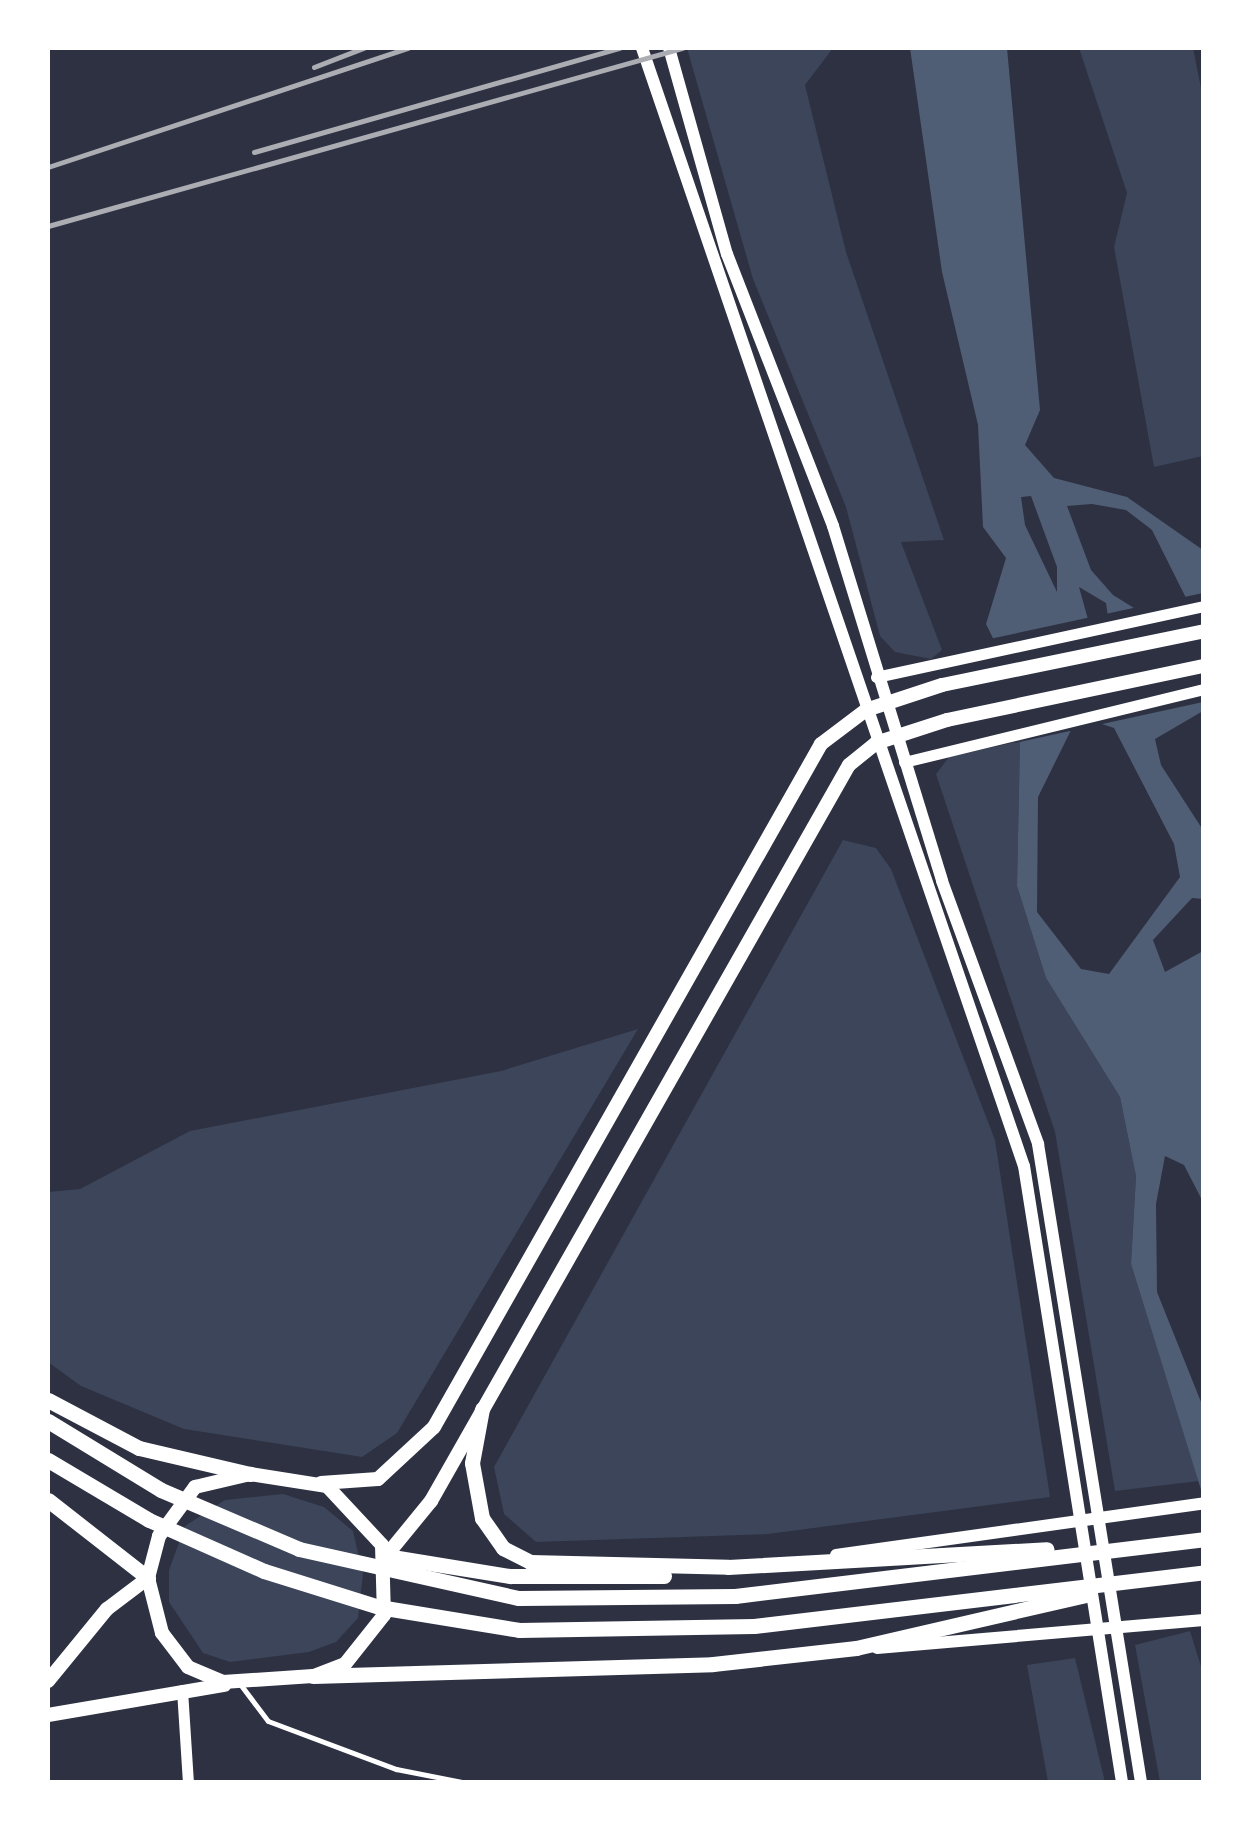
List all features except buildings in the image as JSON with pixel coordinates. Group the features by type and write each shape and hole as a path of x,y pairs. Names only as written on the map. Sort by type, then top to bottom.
{"highway":[{"path":"48,1400 139,1448 250,1474"},
{"path":"482,1409 475,1490 502,1548 554,1565 728,1568"},
{"path":"48,1422 221,1518 335,1562 433,1585 622,1602 870,1580 1014,1557 1204,1539"},
{"path":"48,1460 226,1556 412,1614 611,1634 1022,1603"},
{"path":"48,1500 148,1578"},
{"path":"386,1556 592,1580 836,1556 1014,1557"},
{"path":"313,1676 405,1666 661,1667 856,1648 1022,1603 1204,1572"}],"main road":[{"path":"642,48 876,743 993,1065 1036,1216 1122,1782"},
{"path":"669,48 727,254 828,512 876,677 1052,1198 1141,1782"},
{"path":"48,1681 106,1609 148,1578 180,1502 214,1479 250,1474 321,1482 390,1474 434,1427 803,766 866,710 942,686 1204,631"},
{"path":"386,1556 406,1541 811,820 876,743 948,720 1204,666"},
{"path":"48,1715 182,1690 313,1676 345,1664 373,1638 386,1601 386,1556 369,1525 321,1482"},
{"path":"836,1556 975,1530 1204,1502"},
{"path":"148,1578 178,1659 240,1684"},
{"path":"856,1648 1004,1643 1204,1620"}],"street":[{"path":"876,677 1204,606"},
{"path":"904,762 954,744 1204,690"},
{"path":"182,1690 188,1782"}],"lane":[{"path":"240,1684 268,1722 396,1769 462,1782"}],"shaded area":[{"path":"687,48 833,48 805,85 846,252 944,540 901,542 942,650 931,659 895,652 880,636 846,507 753,279"},
{"path":"910,48 1007,48 1040,410 1025,445 1054,478 1127,497 1203,550 1203,711 1155,739 1161,765 1203,830 1203,899 1192,898 1153,940 1165,972 1203,951 1203,1202 1184,1165 1165,1156 1156,1204 1157,1292 1203,1407 1203,1496 1131,1264 1136,1176 1120,1097 1046,978 1017,886 1020,741 1008,669 986,624 1006,558 983,527 978,425 942,272","holes":["1031,496 1057,567 1057,592 1025,525 1021,497","1092,504 1126,510 1152,530 1190,606 1134,608 1113,595 1091,570 1067,506","1079,587 1106,603 1109,624 1089,623","1078,716 1114,728 1174,844 1180,877 1109,974 1081,969 1037,912 1038,797"]},
{"path":"1079,48 1193,48 1204,103 1203,456 1154,467 1114,247 1127,193"},
{"path":"1020,741 1017,886 1046,978 1120,1097 1136,1175 1131,1264 1199,1481 1115,1491 1055,1132 936,774 949,757"},
{"path":"843,840 876,848 891,869 995,1140 1050,1497 768,1534 536,1542 504,1514 494,1467"},
{"path":"638,1029 397,1433 362,1457 184,1429 81,1386 48,1362 48,1192 80,1189 190,1131 501,1071"},
{"path":"283,1494 324,1507 353,1531 363,1574 358,1618 336,1642 309,1652 230,1662 203,1653 169,1602 169,1570 185,1526 225,1500"},
{"path":"1190,1631 1203,1673 1203,1782 1160,1782 1135,1645"},
{"path":"1075,1658 1105,1782 1048,1782 1027,1665"}],"pier":[{"path":"1203,593 1203,702 1015,743 1015,707 985,640"}],"railway":[{"path":"314,67 363,48"},
{"path":"48,167 408,48"},
{"path":"254,152 620,48"},
{"path":"48,226 682,48"}]}
